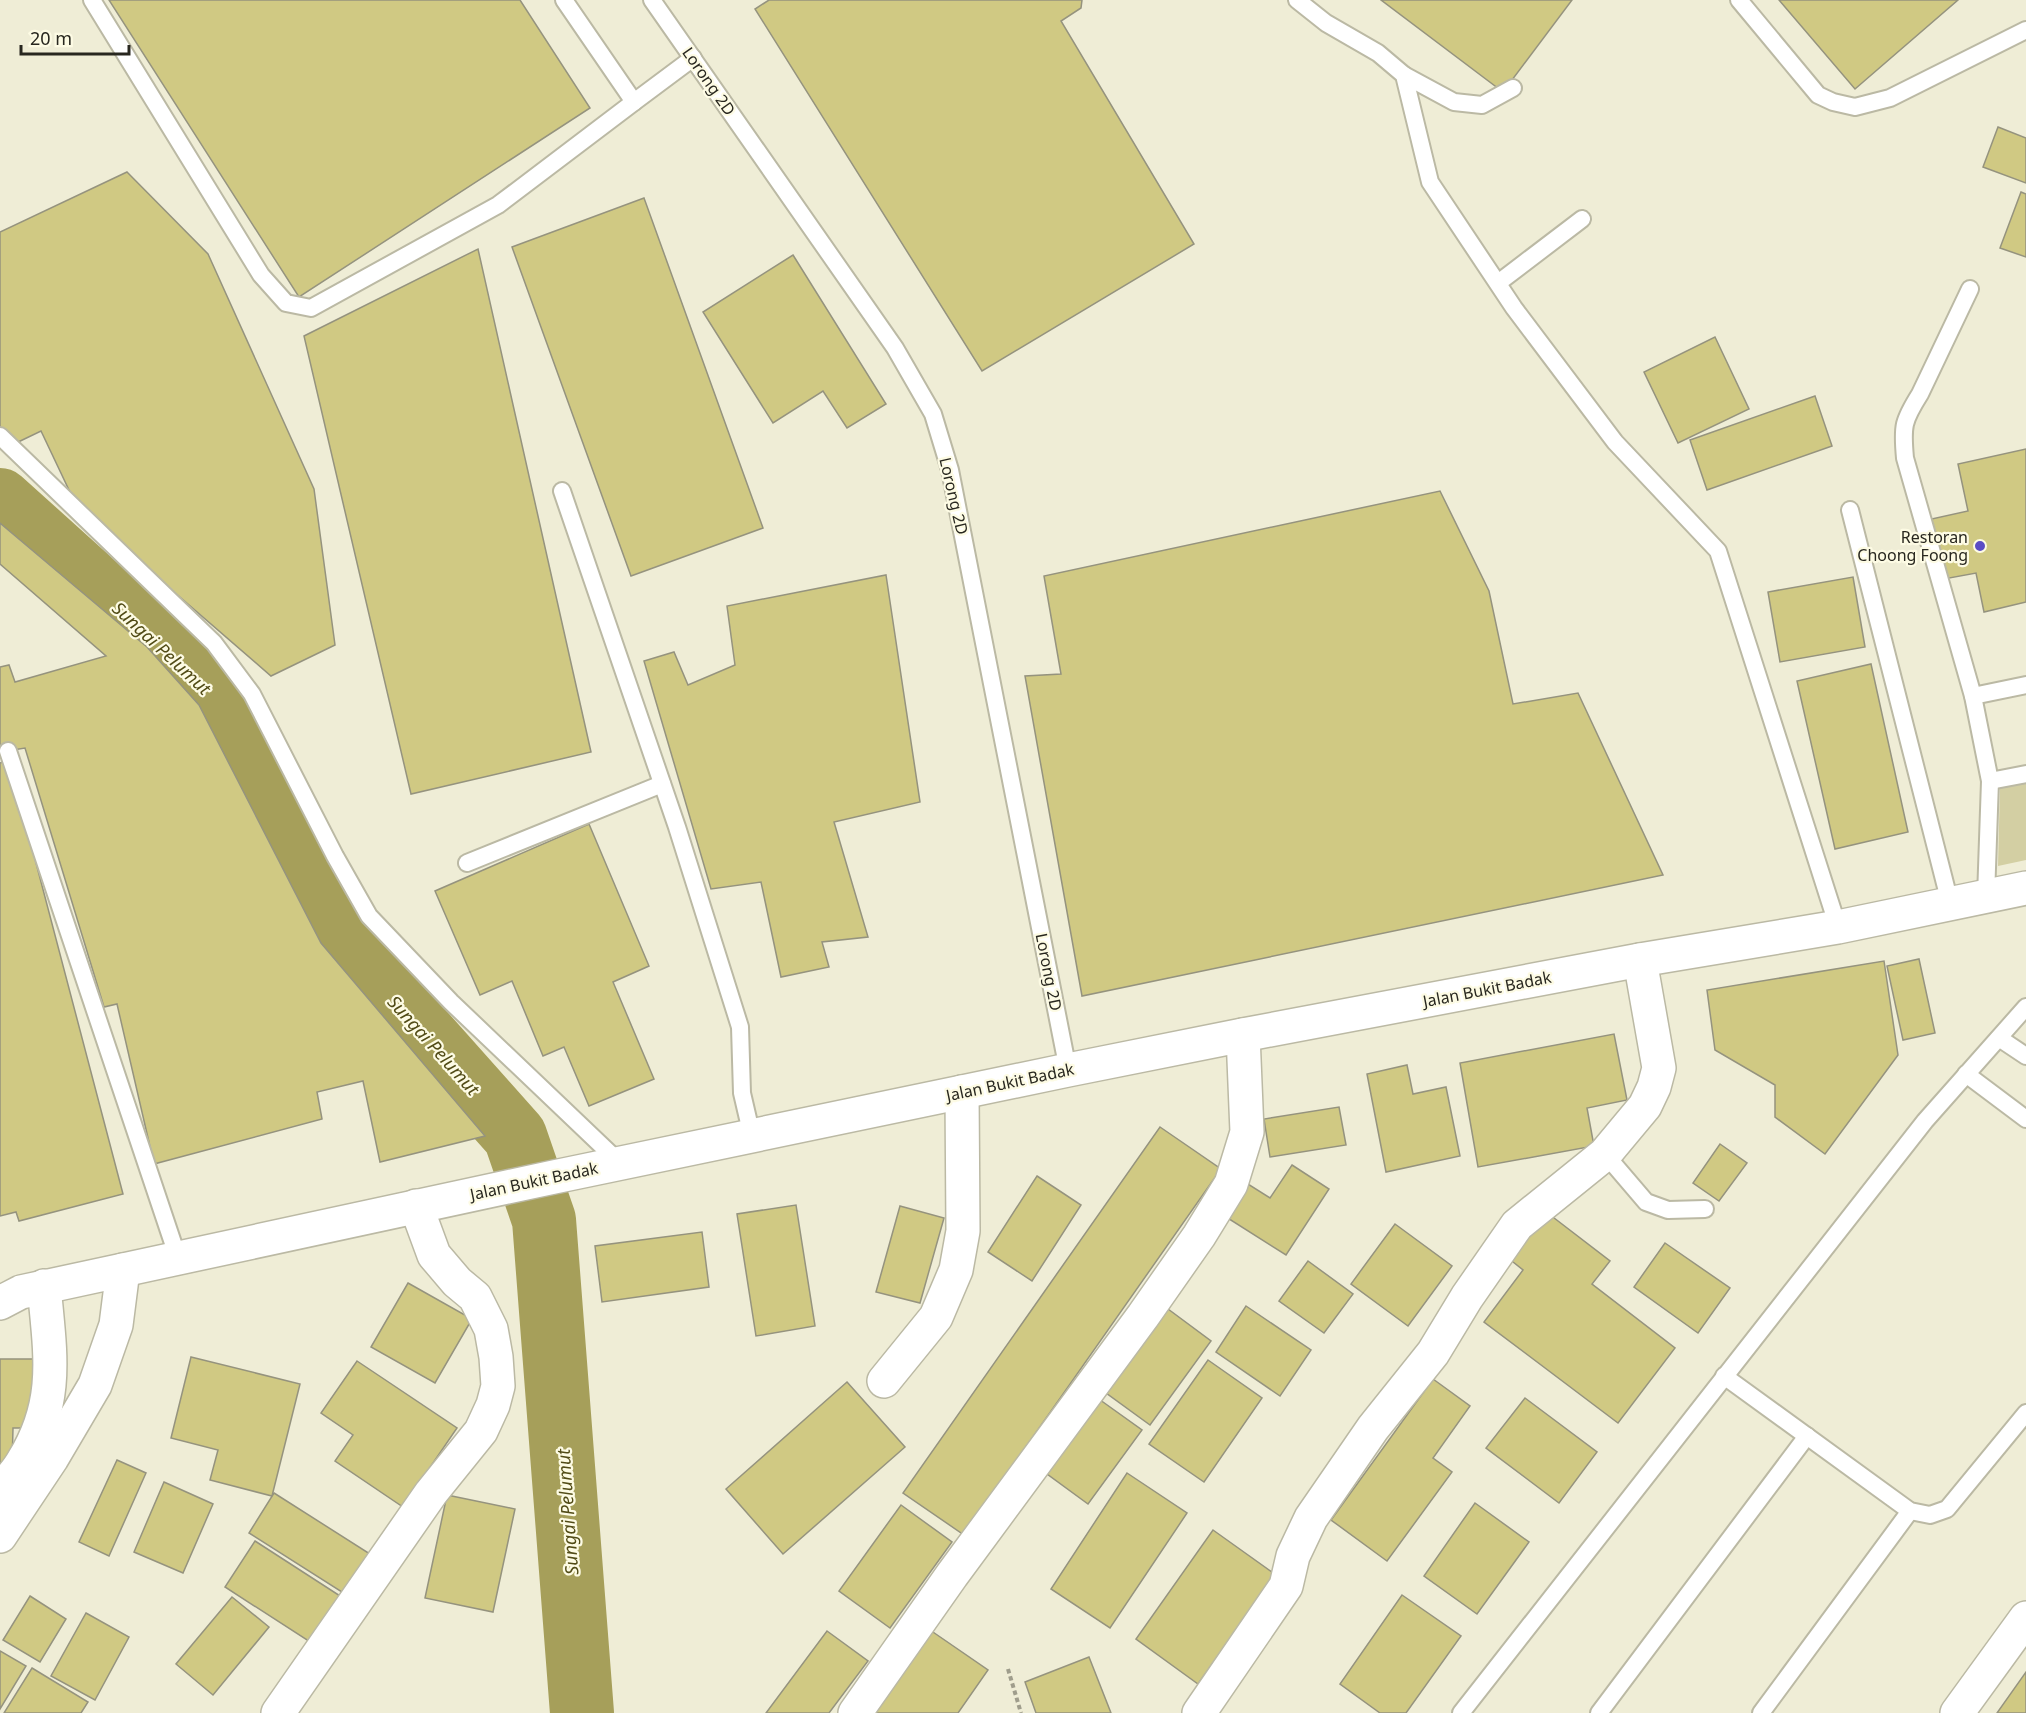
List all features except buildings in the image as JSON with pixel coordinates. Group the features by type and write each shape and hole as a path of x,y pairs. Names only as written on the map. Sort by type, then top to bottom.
{"street":[{"name":"Jalan Bukit Badak","path":"16,1292 1068,1070 1640,960 1839,927 2026,888"},
{"path":"1199,1713 1286,1586 1293,1556 1311,1518 1373,1428 1434,1353 1467,1297 1517,1225 1605,1154 1645,1106 1654,1087 1659,1068 1640,960"},
{"path":"855,1713 952,1575 1149,1307 1199,1236 1231,1184 1247,1132 1243,1035"},
{"path":"884,1381 936,1317 956,1270 963,1231 962,1092"},
{"path":"278,1713 431,1493 481,1431 498,1386 491,1329 475,1297 457,1282 434,1255 416,1206"},
{"path":"0,1536 52,1458 95,1385 116,1325 123,1270"},
{"path":"0,1490 23,1463 36,1437 48,1399 51,1371 16,1292"},
{"path":"1957,1713 2026,1618"}],"lane":[{"path":"92,0 261,275 286,303 311,308 498,205 693,58"},
{"path":"564,0 634,102"},
{"name":"Lorong 2D","path":"652,0 895,348 933,414 950,470 1068,1070"},
{"path":"1297,0 1326,23 1378,53 1404,75 1454,102 1482,105 1513,88"},
{"path":"1739,0 1818,95 1833,102 1855,107 1890,98 2026,30"},
{"path":"1404,75 1430,182 1498,283 1615,442 1718,551 1839,927"},
{"path":"1498,283 1582,219"},
{"path":"1970,289 1902,430 1905,458 1973,696 1990,781 1986,897"},
{"path":"0,436 214,643 252,693 335,856 369,916 451,1002 620,1163"},
{"path":"562,491 662,784 740,1027 742,1093 752,1136"},
{"path":"1850,510 1950,903"},
{"path":"1973,696 2026,685"},
{"path":"8,751 178,1258"},
{"path":"1990,781 2026,774"},
{"path":"467,863 662,784"},
{"path":"1461,1713 1925,1120 2026,1007"},
{"path":"1999,1038 2026,1056"},
{"path":"1966,1074 2026,1119"},
{"path":"1605,1154 1646,1202 1668,1210 1705,1209"},
{"path":"1724,1376 1910,1511 1930,1515 1947,1509 2026,1413"},
{"path":"1599,1713 1807,1436"},
{"path":"1761,1713 1910,1511"}],"path":[{"path":"1008,1669 1021,1713"}],"shaded area":[{"path":"2026,783 2026,860 1998,866 2000,788"}],"waterway":[{"name":"Sungai Pelumut","path":"0,500 210,689 344,944 515,1136 544,1220 582,1713"}],"place":[{"name":"Restoran Choong Foong","path":"1980,546"}]}
